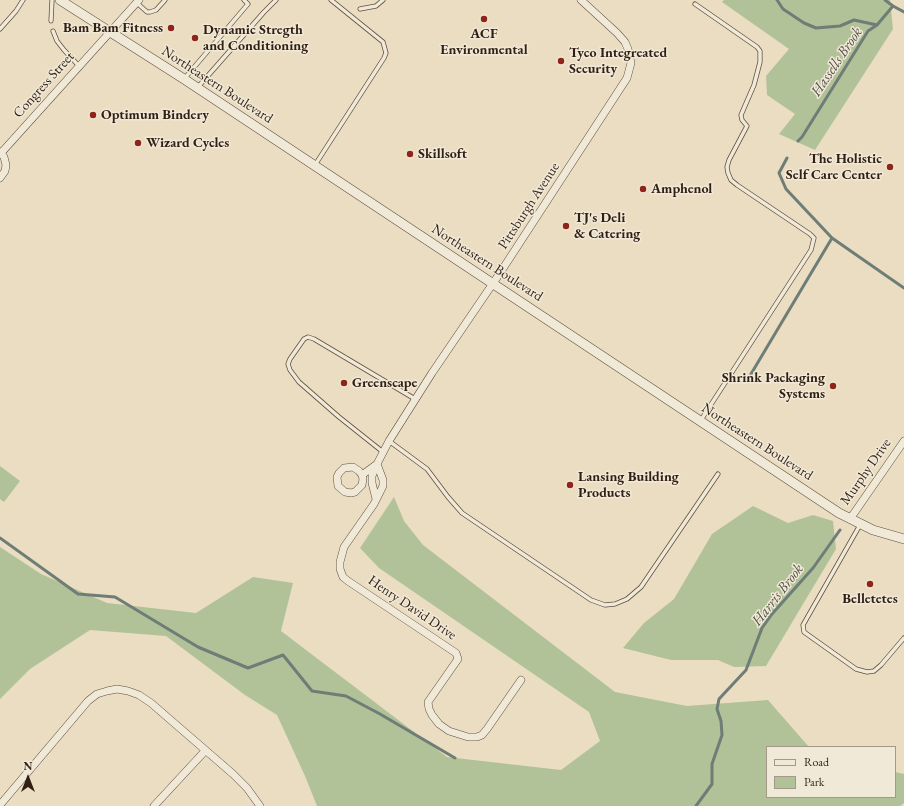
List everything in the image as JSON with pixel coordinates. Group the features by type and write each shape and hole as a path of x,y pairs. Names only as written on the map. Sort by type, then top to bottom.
{"street":[{"name":"Northeastern Boulevard","path":"60,0 184,79 492,284 850,519 874,530 904,540"},
{"name":"Pittsburgh Avenue","path":"362,475 377,464 389,441 415,399 550,197 627,78 631,64 625,42 581,0"},
{"name":"Congress Street","path":"0,178 4,173 6,165 4,157 0,152 111,33 138,1"},
{"name":"Murphy Drive","path":"850,519 904,441"},
{"name":"Henry David Drive","path":"377,464 383,480 383,486 344,547 340,558 340,569 343,577 348,581 456,653 458,659 428,702 432,715 439,724 449,731 468,737 477,737 482,735 487,729 521,680"},
{"path":"376,499 372,476 377,464"},
{"path":"0,805 88,701 97,694 107,690 118,689 128,690 139,695 247,788 260,806"},
{"path":"154,806 205,751"}],"lane":[{"path":"0,29 16,11 22,0"},
{"path":"51,21 52,0"},
{"path":"138,1 147,12 150,12 156,10 165,0"},
{"path":"184,79 248,4 244,0"},
{"path":"197,88 276,0"},
{"path":"314,166 386,53 384,42 331,0"},
{"path":"360,10 376,6 383,0"},
{"path":"695,4 757,47 760,52 760,62 754,85 741,115 742,120 747,126 728,160 728,174 731,180 737,186 814,238 811,250 700,421"},
{"path":"53,31 57,41 79,66"},
{"path":"383,452 339,417 299,382 290,370 288,364 290,359 304,339 308,337 314,339 415,399"},
{"path":"389,441 427,469 462,513 591,600 604,605 615,604 628,599 641,587 718,474"},
{"path":"861,524 803,625 804,632 856,669 867,672 874,671 881,666 904,638"}],"green space":[{"path":"724,0 890,0 893,29 815,150 779,134 795,114 767,95 766,76 789,49 722,2"},
{"path":"0,466 20,481 4,502 0,499"},
{"path":"394,497 404,521 423,545 615,692 687,706 768,700 808,746 766,746 766,798 896,798 896,772 904,774 904,803 900,806 317,806 277,715 245,695 166,636 90,630 30,669 0,699 0,547 41,574 107,603 196,613 253,577 293,583 281,631 447,757 561,770 600,741 589,712 379,568 360,548"},
{"path":"753,506 788,523 813,515 833,521 836,549 766,666 734,667 718,660 671,660 623,648 644,623 674,599 712,534"}],"waterway":[{"path":"777,0 783,9 804,23 816,28 840,26 854,20 877,25"},
{"name":"Hassells Brook","path":"798,141 802,137 868,31 877,25 893,6 885,0"},
{"path":"893,6 904,12"},
{"name":"Hassells Brook","path":"787,158 779,173 786,189 832,238 904,288"},
{"path":"748,379 832,238"},
{"name":"Harris Brook","path":"696,806 712,784 712,764 722,735 721,721 717,709 719,699 746,670 762,628 772,614 813,568 840,530"},
{"path":"0,538 78,594 115,597 198,647 248,668 283,655 312,691 346,696 455,758"}],"place":[{"name":"ACF Environmental","path":"484,19"},
{"name":"Bam Bam Fitness","path":"171,28"},
{"name":"Dynamic Stregth and Conditioning","path":"195,38"},
{"name":"Tyco Integreated Security","path":"561,61"},
{"name":"Optimum Bindery","path":"93,115"},
{"name":"Wizard Cycles","path":"138,143"},
{"name":"Skillsoft","path":"410,154"},
{"name":"The Holistic Self Care Center","path":"890,167"},
{"name":"Amphenol","path":"643,189"},
{"name":"TJ's Deli & Catering","path":"566,226"},
{"name":"Greenscape","path":"344,383"},
{"name":"Shrink Packaging Systems","path":"833,386"},
{"name":"Lansing Building Products","path":"570,485"},
{"name":"Belletetes","path":"870,584"}]}
